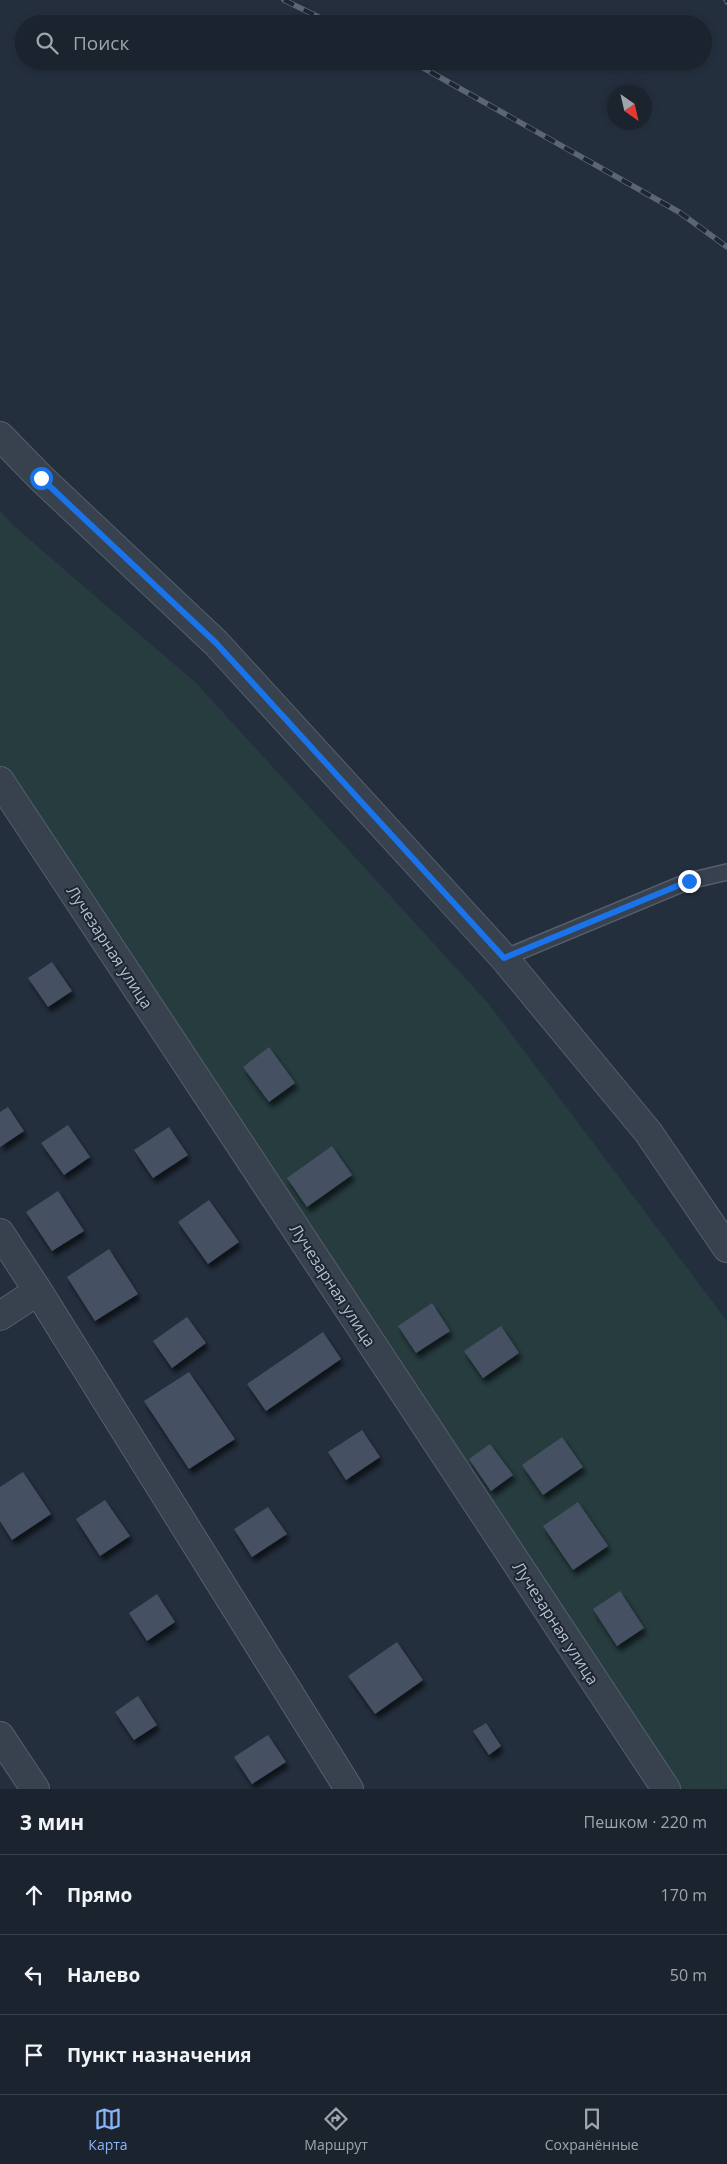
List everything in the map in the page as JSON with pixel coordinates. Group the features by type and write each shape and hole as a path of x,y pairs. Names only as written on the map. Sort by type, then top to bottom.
{"street":[{"path":"0,436 41,478 216,643 504,958 648,1132 727,1248"},
{"name":"Лучезарная улица","path":"0,781 666,1789"},
{"path":"0,1233 38,1290 349,1789"},
{"path":"0,1316 38,1290"},
{"path":"0,1736 35,1789"}],"lane":[{"path":"504,958 689,881 727,872"}],"green space":[{"path":"0,511 14,526 197,684 488,1003 727,1321 727,1789 673,1789 0,781"}],"building":[{"path":"52,962 72,991 48,1007 28,978"},
{"path":"269,1047 295,1083 269,1102 243,1067"},
{"path":"8,1107 24,1131 0,1147 0,1112"},
{"path":"68,1125 90,1157 64,1175 41,1143"},
{"path":"169,1127 188,1155 153,1178 134,1150"},
{"path":"332,1146 352,1175 307,1207 287,1178"},
{"path":"58,1191 84,1231 52,1251 26,1212"},
{"path":"209,1200 239,1242 208,1264 178,1222"},
{"path":"109,1249 138,1294 95,1321 67,1277"},
{"path":"432,1303 450,1331 416,1353 398,1326"},
{"path":"187,1317 206,1343 172,1368 153,1341"},
{"path":"501,1326 519,1353 483,1378 464,1351"},
{"path":"323,1332 341,1359 266,1411 247,1384"},
{"path":"189,1372 235,1439 189,1469 144,1401"},
{"path":"362,1430 380,1457 346,1480 328,1452"},
{"path":"562,1437 583,1467 543,1495 522,1465"},
{"path":"490,1444 513,1475 491,1491 469,1459"},
{"path":"23,1472 51,1514 12,1540 0,1521 0,1487"},
{"path":"105,1500 130,1536 100,1556 76,1519"},
{"path":"578,1502 608,1546 573,1570 543,1526"},
{"path":"268,1507 287,1534 252,1557 234,1529"},
{"path":"620,1591 644,1628 617,1646 593,1609"},
{"path":"157,1594 175,1622 147,1641 129,1613"},
{"path":"397,1642 423,1680 375,1714 348,1676"},
{"path":"138,1696 157,1725 134,1740 115,1712"},
{"path":"486,1723 501,1746 489,1755 473,1731"},
{"path":"268,1735 286,1762 252,1784 234,1757"}],"railway":[{"path":"284,0 315,15"},
{"path":"427,70 679,212 727,247"}],"route":[{"path":"41,478 216,643 504,958 689,881"}]}
